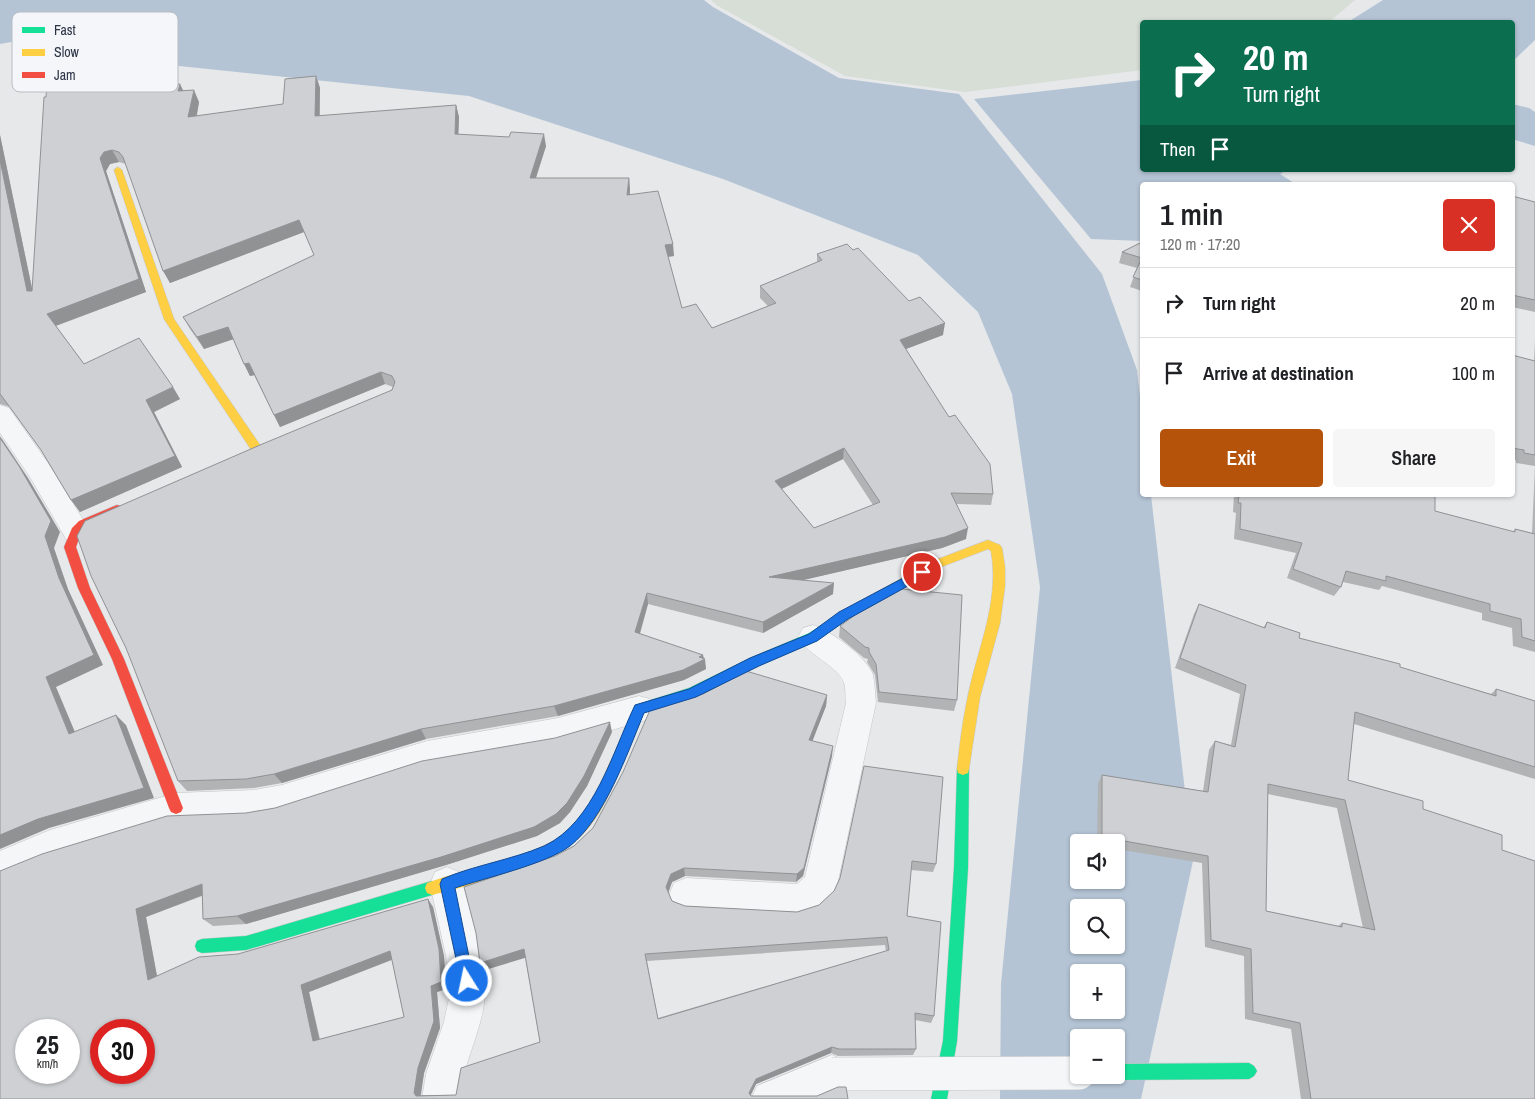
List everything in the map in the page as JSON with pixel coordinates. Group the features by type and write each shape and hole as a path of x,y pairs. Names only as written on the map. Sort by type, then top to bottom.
{"street":[{"path":"118,170 169,319 256,448"},
{"path":"0,414 39,470 76,531"},
{"path":"132,503 83,524 76,531 70,547 84,588 118,659 176,808"},
{"path":"0,867 50,846 176,808 254,805 282,800 428,755 573,728 692,693 754,662 813,637 843,616 937,564 988,544 996,548 1000,560 997,609 974,697 962,773 961,868 950,1041 939,1099"},
{"path":"686,894 797,901 806,899 820,886 862,703 858,676 845,662 813,637"},
{"path":"202,946 246,943 447,884 546,852 564,842 583,825 613,771 639,709"},
{"path":"441,1099 467,999 464,962 447,884"},
{"path":"1125,1072 1249,1072"},
{"path":"770,1099 832,1074 1070,1073"}],"shaded area":[{"path":"711,0 1355,0 1331,20 1140,20 1140,70 965,92 845,76 718,6"}],"water":[{"path":"0,0 704,0 713,7 839,78 959,94 1102,274 1137,370 1140,397 1140,497 1151,497 1193,861 1141,1099 1000,1099 1001,984 1040,587 1012,394 978,312 918,255 723,179 469,96 178,66 178,12 12,12 12,42 0,44"},
{"path":"1383,0 1535,0 1535,40 1515,59 1515,20 1351,20"},
{"path":"1140,80 1140,172 1284,172 1280,174 1292,182 1140,182 1140,241 1091,239 974,99"}],"building":[{"path":"316,76 315,116 456,105 455,134 509,137 511,132 544,134 530,178 629,178 627,195 658,191 673,244 665,245 682,308 696,304 712,328 776,303 760,286 822,260 817,254 847,244 853,250 858,248 909,301 920,297 945,323 900,340 949,417 955,415 990,464 993,494 951,493 968,528 945,537 769,577 834,583 763,622 647,593 635,632 703,655 699,657 705,659 683,670 554,706 421,729 274,774 246,779 178,781 126,648 91,576 77,536 85,521 392,390 395,382 392,376 381,372 274,415 249,363 244,364 228,327 197,337 183,317 314,255 299,220 163,271 123,157 119,152 112,150 104,152 100,158 139,279 47,314 84,364 139,338 173,387 146,400 175,456 71,500 41,450 0,394 0,160 27,291 32,291 44,97 46,97 46,92 178,92 194,90 188,117 283,104 285,79","holes":["844,448 880,502 814,528 775,481"]},
{"path":"1515,197 1535,202 1535,300 1515,296"},
{"path":"1140,243 1140,257 1122,252"},
{"path":"1140,262 1140,279 1133,277"},
{"path":"1515,356 1535,361 1535,455 1524,453 1524,450 1515,448"},
{"path":"0,438 19,466 51,521 45,536 59,578 94,655 46,677 69,734 116,715 144,788 38,819 0,835"},
{"path":"1239,497 1435,497 1435,511 1515,532 1515,529 1535,534 1535,641 1522,637 1521,619 1490,611 1490,604 1386,576 1386,581 1346,571 1341,587 1293,569 1302,543 1240,529 1241,503 1238,503"},
{"path":"902,589 962,595 957,700 879,692 876,664 869,652 869,648 865,647 840,626 855,615"},
{"path":"1199,604 1265,628 1267,622 1300,633 1299,638 1400,664 1400,667 1496,696 1496,689 1535,701 1535,767 1355,712 1348,780 1423,801 1423,809 1502,835 1502,850 1535,861 1535,1099 1311,1099 1300,1023 1253,1013 1251,949 1211,940 1208,856 1125,841 1125,834 1102,834 1102,775 1208,792 1215,741 1235,747 1246,685 1180,658","holes":["1268,784 1345,800 1375,930 1342,923 1342,927 1266,911"]},
{"path":"746,671 827,695 809,740 833,746 804,868 797,874 684,868 671,874 666,887 672,901 685,906 797,912 819,905 834,891 840,878 864,766 943,777 936,864 912,861 907,916 941,922 934,1016 915,1013 916,1049 839,1049 832,1047 756,1079 749,1093 751,1096 817,1096 838,1087 846,1087 848,1099 0,1099 0,871 42,854 167,816 246,813 275,808 422,761 555,738 610,722 584,776 567,803 556,814 534,827 441,857 237,916 203,919 202,884 136,909 148,980 199,957 238,954 428,899 439,949 441,982 431,986 434,1021 418,1068 414,1093 416,1096 456,1095 461,1068 540,1042 524,949 480,963 476,933 464,887 555,856 574,846 593,828 623,772 650,710 703,694","holes":["887,937 889,950 658,1019 645,954","390,951 404,1017 313,1041 301,985"]}],"waterway":[{"path":"1515,120 1535,132"}],"traffic: fast":[{"path":"615,766 639,709 692,693 754,662 813,637 848,613"},
{"path":"939,1099 950,1041 961,868 963,769"},
{"path":"202,946 246,943 432,888"},
{"path":"1125,1072 1249,1071"}],"traffic: slow":[{"path":"118,170 169,319 256,448"},
{"path":"848,613 937,564 988,544 996,548 999,567 997,604 994,623 974,697 963,769"},
{"path":"432,888 514,864 556,846 584,824 605,788 615,766"}],"traffic: jam":[{"path":"117,509 83,524 76,531 70,547 84,588 118,659 176,808"}],"route":[{"path":"467,981 447,884 546,852 564,842 583,825 613,771 639,709 692,693 754,662 813,637 843,616 922,572"}]}
